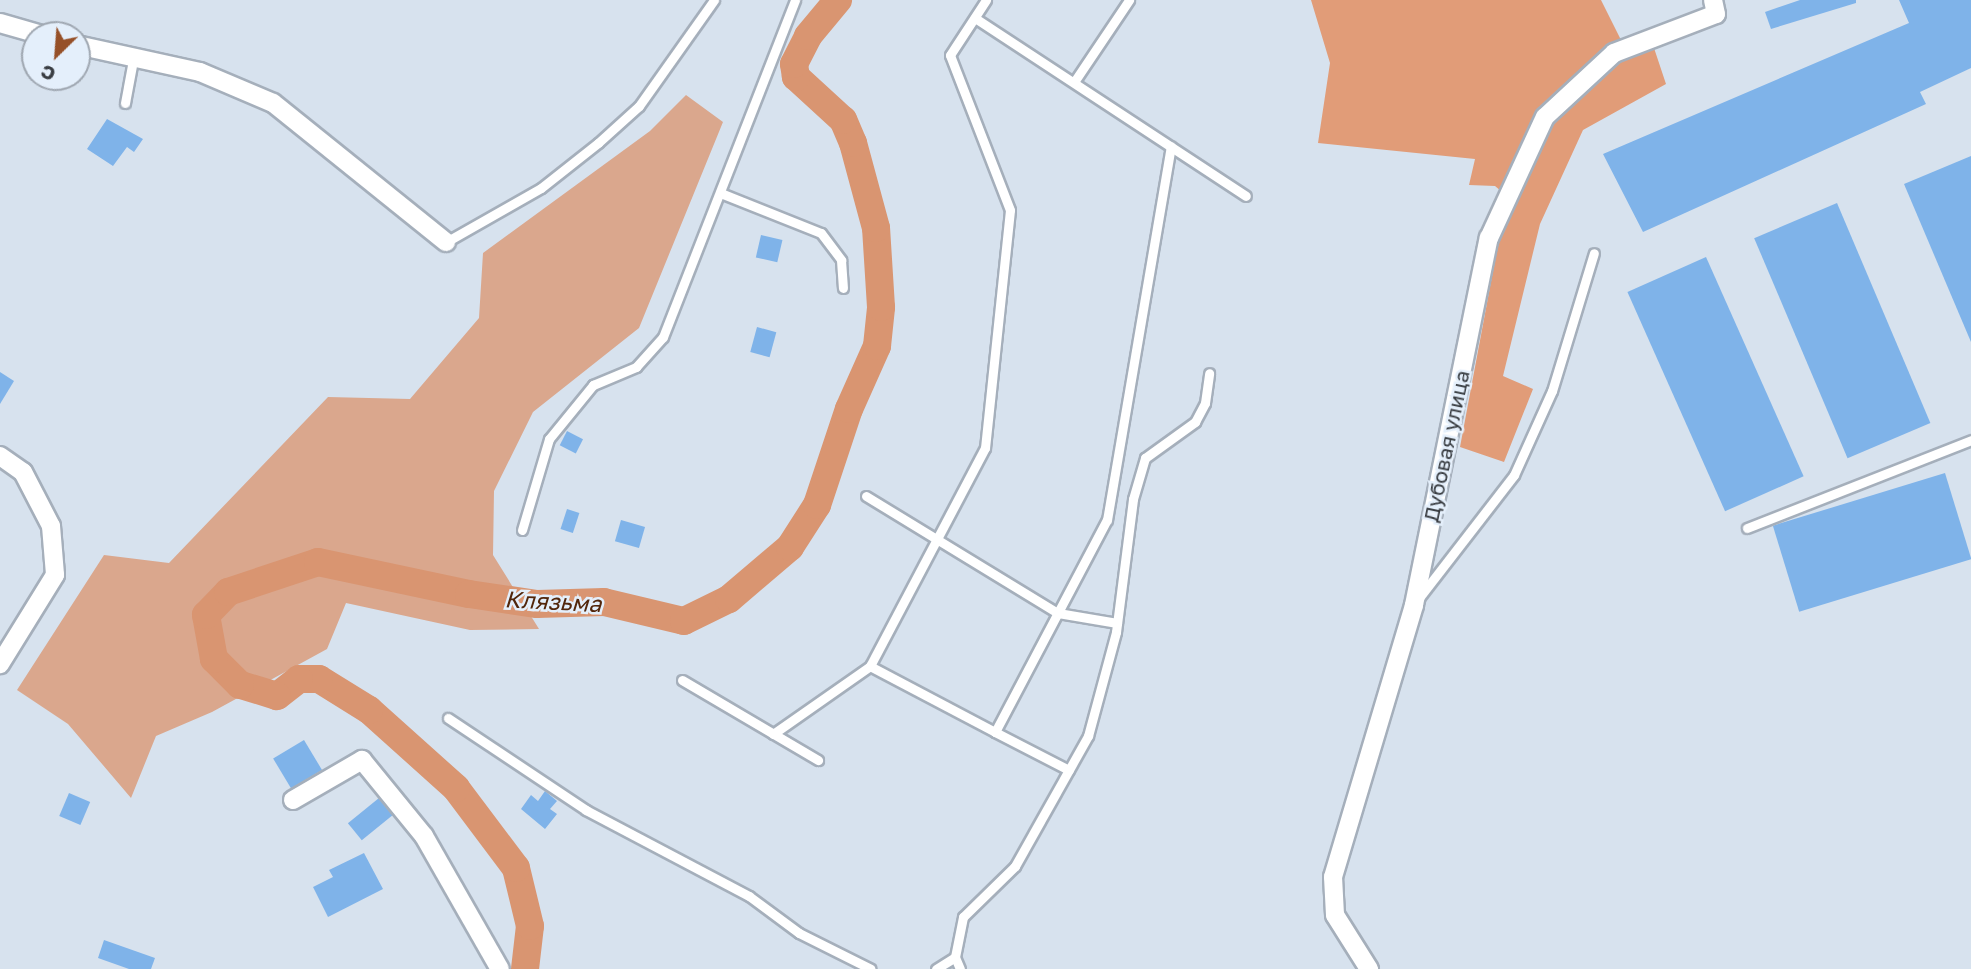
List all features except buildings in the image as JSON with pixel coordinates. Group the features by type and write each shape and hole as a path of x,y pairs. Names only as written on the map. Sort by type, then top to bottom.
{"street":[{"name":"Дубовая улица","path":"1369,969 1335,915 1333,877 1353,824 1414,605 1489,238 1545,117 1614,53 1714,7"},
{"path":"0,23 21,29"},
{"path":"91,49 133,60 200,72 273,103 446,242"},
{"path":"0,456 23,472 51,526 55,575 0,664"},
{"path":"293,800 362,760 424,836 500,969"}],"lane":[{"path":"446,242 541,188 639,106 714,0"},
{"path":"522,530 549,439 593,385 636,368 663,337 723,194 795,0"},
{"path":"773,734 870,666 985,448 1010,210 950,55 986,0"},
{"path":"1074,82 1129,0"},
{"path":"975,18 1246,196"},
{"path":"125,103 133,60"},
{"path":"995,732 1107,520 1171,146"},
{"path":"723,194 821,233 841,260 843,288"},
{"path":"1414,605 1514,475 1552,391 1594,253"},
{"path":"960,969 955,957 962,917 1015,866 1088,736 1117,623 1133,499 1145,458 1195,422 1205,403 1209,373"},
{"path":"1747,527 1971,440"},
{"path":"866,496 935,542 1058,613 1117,623"},
{"path":"870,666 1069,770"},
{"path":"682,680 818,760"},
{"path":"448,718 586,810 749,896 799,933 871,969"},
{"path":"936,969 955,957"}],"shaded area":[{"path":"1311,0 1601,0 1620,38 1654,48 1666,84 1583,130 1540,224 1503,376 1533,389 1504,462 1460,447 1499,239 1514,202 1495,186 1469,185 1475,159 1318,143 1330,63"},
{"path":"686,95 723,122 639,328 533,412 494,491 493,555 539,629 470,630 346,603 327,649 212,712 156,736 131,798 68,724 17,690 104,555 169,563 328,397 410,399 479,318 483,253 650,131"}],"waterway":[{"name":"Клязьма","path":"525,969 530,926 516,868 456,788 369,710 319,679 299,679 277,696 240,685 214,659 206,615 228,592 318,562 469,594 537,604 604,602 684,621 729,599 790,547 817,505 849,409 877,346 881,307 876,228 853,143 843,120 796,77 794,64 808,36 838,0"}]}
